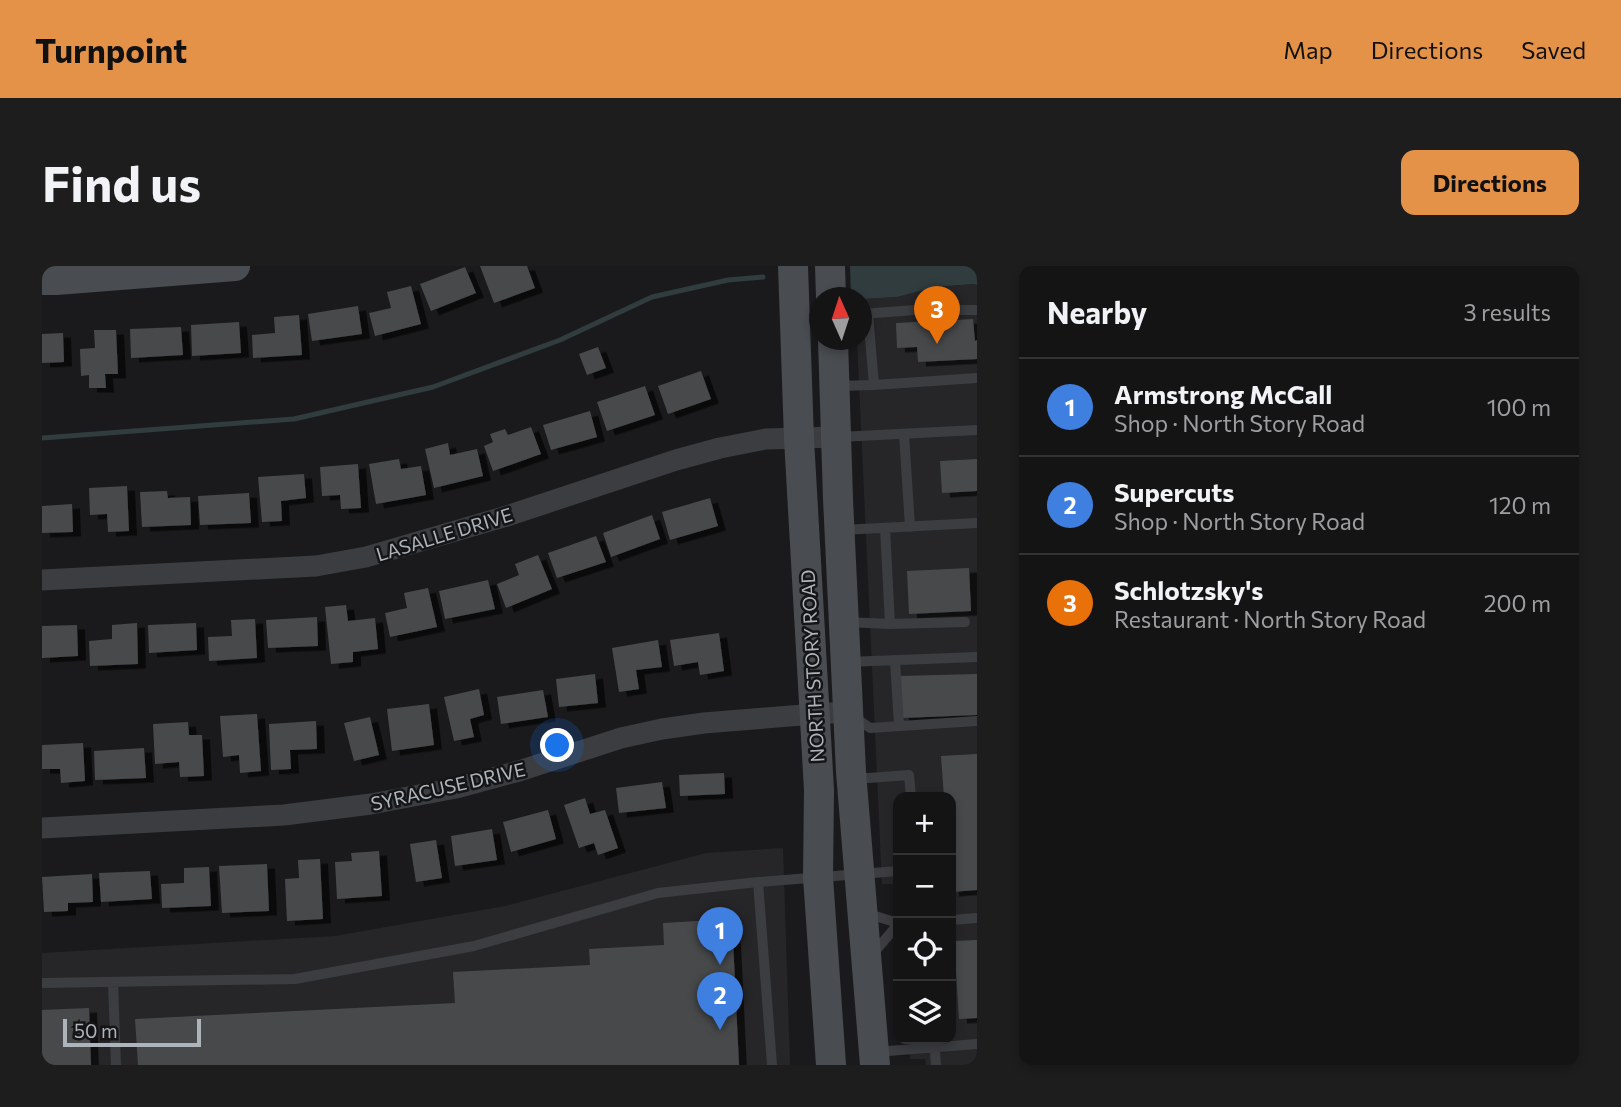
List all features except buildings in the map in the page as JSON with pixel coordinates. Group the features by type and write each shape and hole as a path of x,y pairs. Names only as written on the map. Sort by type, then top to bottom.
{"main road":[{"path":"42,280 234,266"},
{"name":"NORTH STORY ROAD","path":"793,266 799,439 819,790 818,877 831,1065"},
{"path":"830,266 831,287"},
{"name":"NORTH STORY ROAD","path":"833,350 848,712 875,1058"}],"street":[{"name":"LASALLE DRIVE","path":"42,580 316,566 366,557 507,516 720,448 766,439 836,437"},
{"name":"SYRACUSE DRIVE","path":"42,828 284,815 371,804 457,788 621,738 662,729 704,723 848,712"}],"lane":[{"path":"872,313 977,310"},
{"path":"870,350 874,385"},
{"path":"835,386 977,378"},
{"path":"836,437 977,430"},
{"path":"904,434 910,527"},
{"path":"839,530 977,523"},
{"path":"885,528 890,624"},
{"path":"844,622 965,622"},
{"path":"846,662 977,659"},
{"path":"895,660 899,726"},
{"path":"848,712 870,728 977,721"},
{"path":"852,779 909,775 911,792"},
{"path":"42,984 295,979 474,946 658,893 893,871"},
{"path":"758,882 772,1065"},
{"path":"862,907 893,923"},
{"path":"956,919 977,918"},
{"path":"867,961 893,930"},
{"path":"113,982 116,1065"},
{"path":"875,1058 930,1044"},
{"path":"934,1044 936,1065"},
{"path":"956,1044 977,1044"}],"shaded area":[{"path":"850,266 977,266 977,285 935,287 897,297 872,298 872,287 851,287"},
{"path":"977,285 977,1065 926,1065 925,1059 910,1059 909,1044 956,1044 956,792 893,792 893,884 882,884 857,350 872,350 872,298 897,297 935,287"},
{"path":"783,848 790,1065 42,1065 42,953 335,936 505,906 706,853"}],"waterway":[{"path":"42,438 294,419 433,387 560,340 652,297 728,280 763,277"}],"place":[{"name":"Schlotzsky's","path":"937,344"},
{"name":"Armstrong McCall","path":"720,965"},
{"name":"Supercuts","path":"720,1030"}]}
